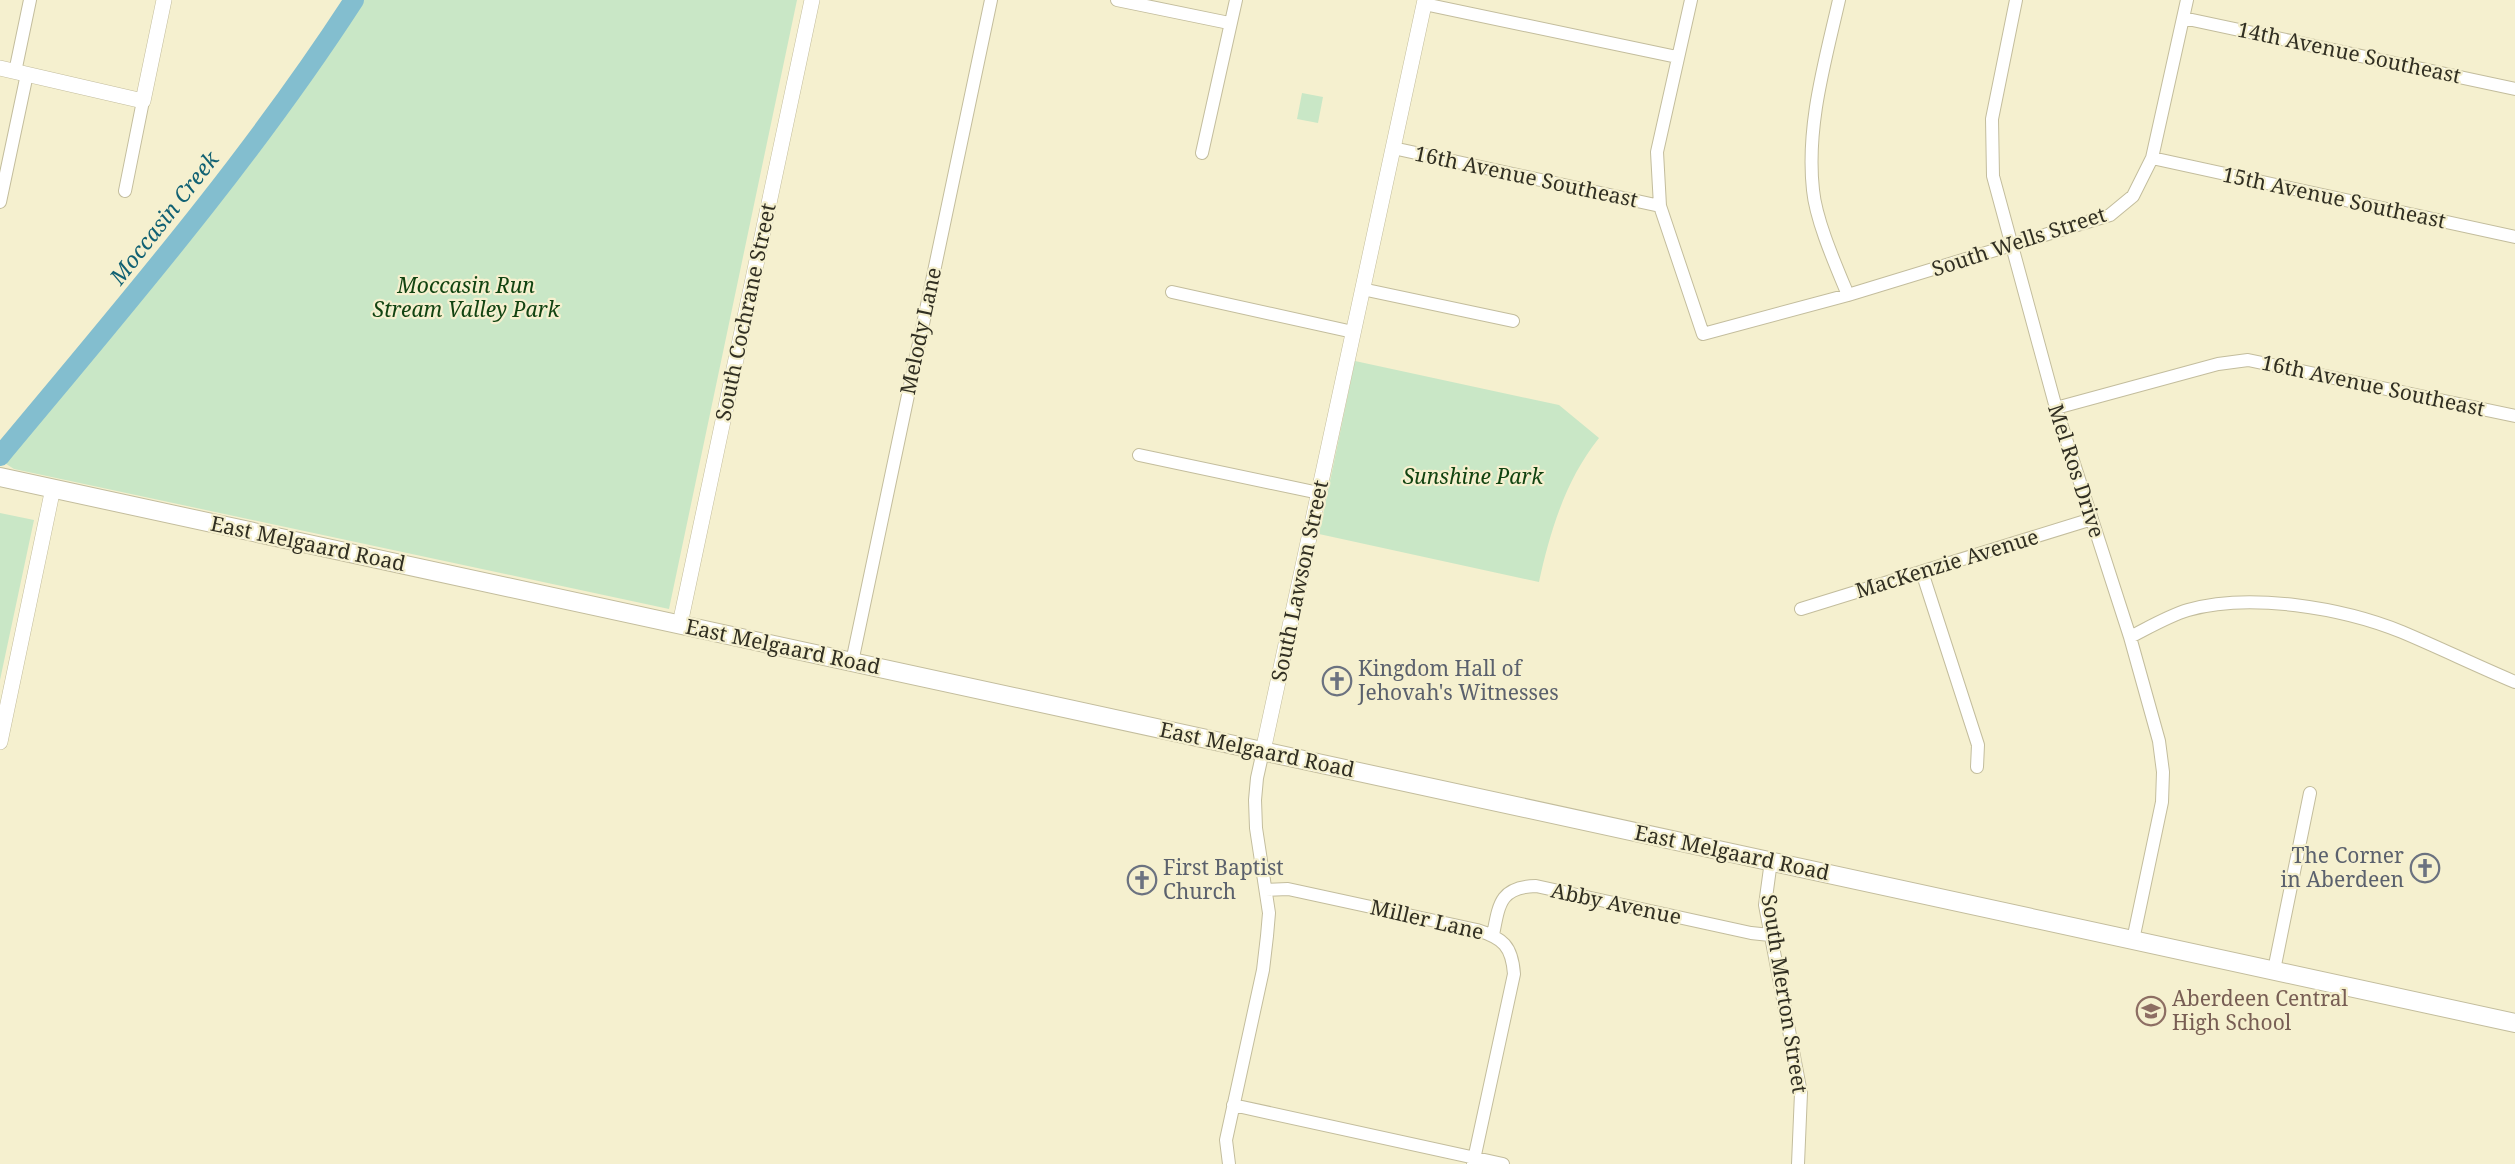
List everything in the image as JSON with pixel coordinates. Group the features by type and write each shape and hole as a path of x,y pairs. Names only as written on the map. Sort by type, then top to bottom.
{"main road":[{"name":"East Melgaard Road","path":"7,478 2515,1023"}],"street":[{"path":"0,202 14,71 30,0"},
{"path":"124,190 164,0"},
{"name":"South Cochrane Street","path":"680,624 812,0"},
{"name":"Melody Lane","path":"852,662 991,0"},
{"path":"1118,0 1229,23"},
{"path":"1202,153 1229,23 1236,0"},
{"path":"1660,206 1657,153 1691,0"},
{"path":"1839,0 1813,119 1813,191 1829,247 1848,295"},
{"name":"Mel Ros Drive","path":"2016,0 1992,119 1993,176 2056,408 2130,637 2159,741 2163,772 2159,819 2133,940"},
{"name":"South Wells Street","path":"1660,206 1703,334 1848,295 2110,215 2133,196 2152,158 2187,0"},
{"path":"1424,2 1677,57"},
{"name":"South Lawson Street","path":"1229,1164 1226,1140 1263,970 1269,913 1256,828 1257,778 1424,2"},
{"name":"14th Avenue Southeast","path":"2183,18 2515,89"},
{"path":"14,71 143,101"},
{"name":"16th Avenue Southeast","path":"1393,148 1660,206"},
{"name":"15th Avenue Southeast","path":"2152,158 2515,237"},
{"path":"1362,289 1513,321"},
{"path":"1173,292 1353,332"},
{"name":"16th Avenue Southeast","path":"2056,408 2218,364 2248,360 2515,416"},
{"path":"1139,454 1319,493"},
{"path":"0,742 53,488"},
{"name":"MacKenzie Avenue","path":"1801,609 2092,519"},
{"path":"1922,572 1978,745 1977,767"},
{"path":"2130,637 2188,610 2241,602 2286,604 2349,616 2400,632 2515,681"},
{"path":"2274,970 2310,793"},
{"name":"South Merton Street","path":"1771,861 1765,905 1801,1093 1798,1164"},
{"name":"Abby Avenue","path":"1493,935 1502,900 1507,893 1523,886 1536,886 1751,933 1770,934"},
{"name":"Miller Lane","path":"1266,890 1288,889 1493,935 1503,942 1512,956 1514,974 1474,1161"},
{"path":"1233,1105 1474,1161 1503,1164"}],"green space":[{"name":"Moccasin Run Stream Valley Park","path":"354,0 797,0 669,609 14,469 0,460 0,456 184,233 272,119"},
{"path":"1302,93 1323,97 1318,123 1297,119"},
{"name":"Sunshine Park","path":"1355,361 1559,405 1599,438 1568,488 1548,544 1539,582 1319,534"},
{"path":"0,513 34,520 0,680"}],"waterway":[{"name":"Moccasin Creek","path":"0,456 184,233 272,119 354,0"}],"place":[{"name":"Kingdom Hall of Jehovah's Witnesses","path":"1337,681"},
{"name":"The Corner in Aberdeen","path":"2425,868"},
{"name":"First Baptist Church","path":"1142,880"},
{"name":"Aberdeen Central High School","path":"2151,1011"}]}
